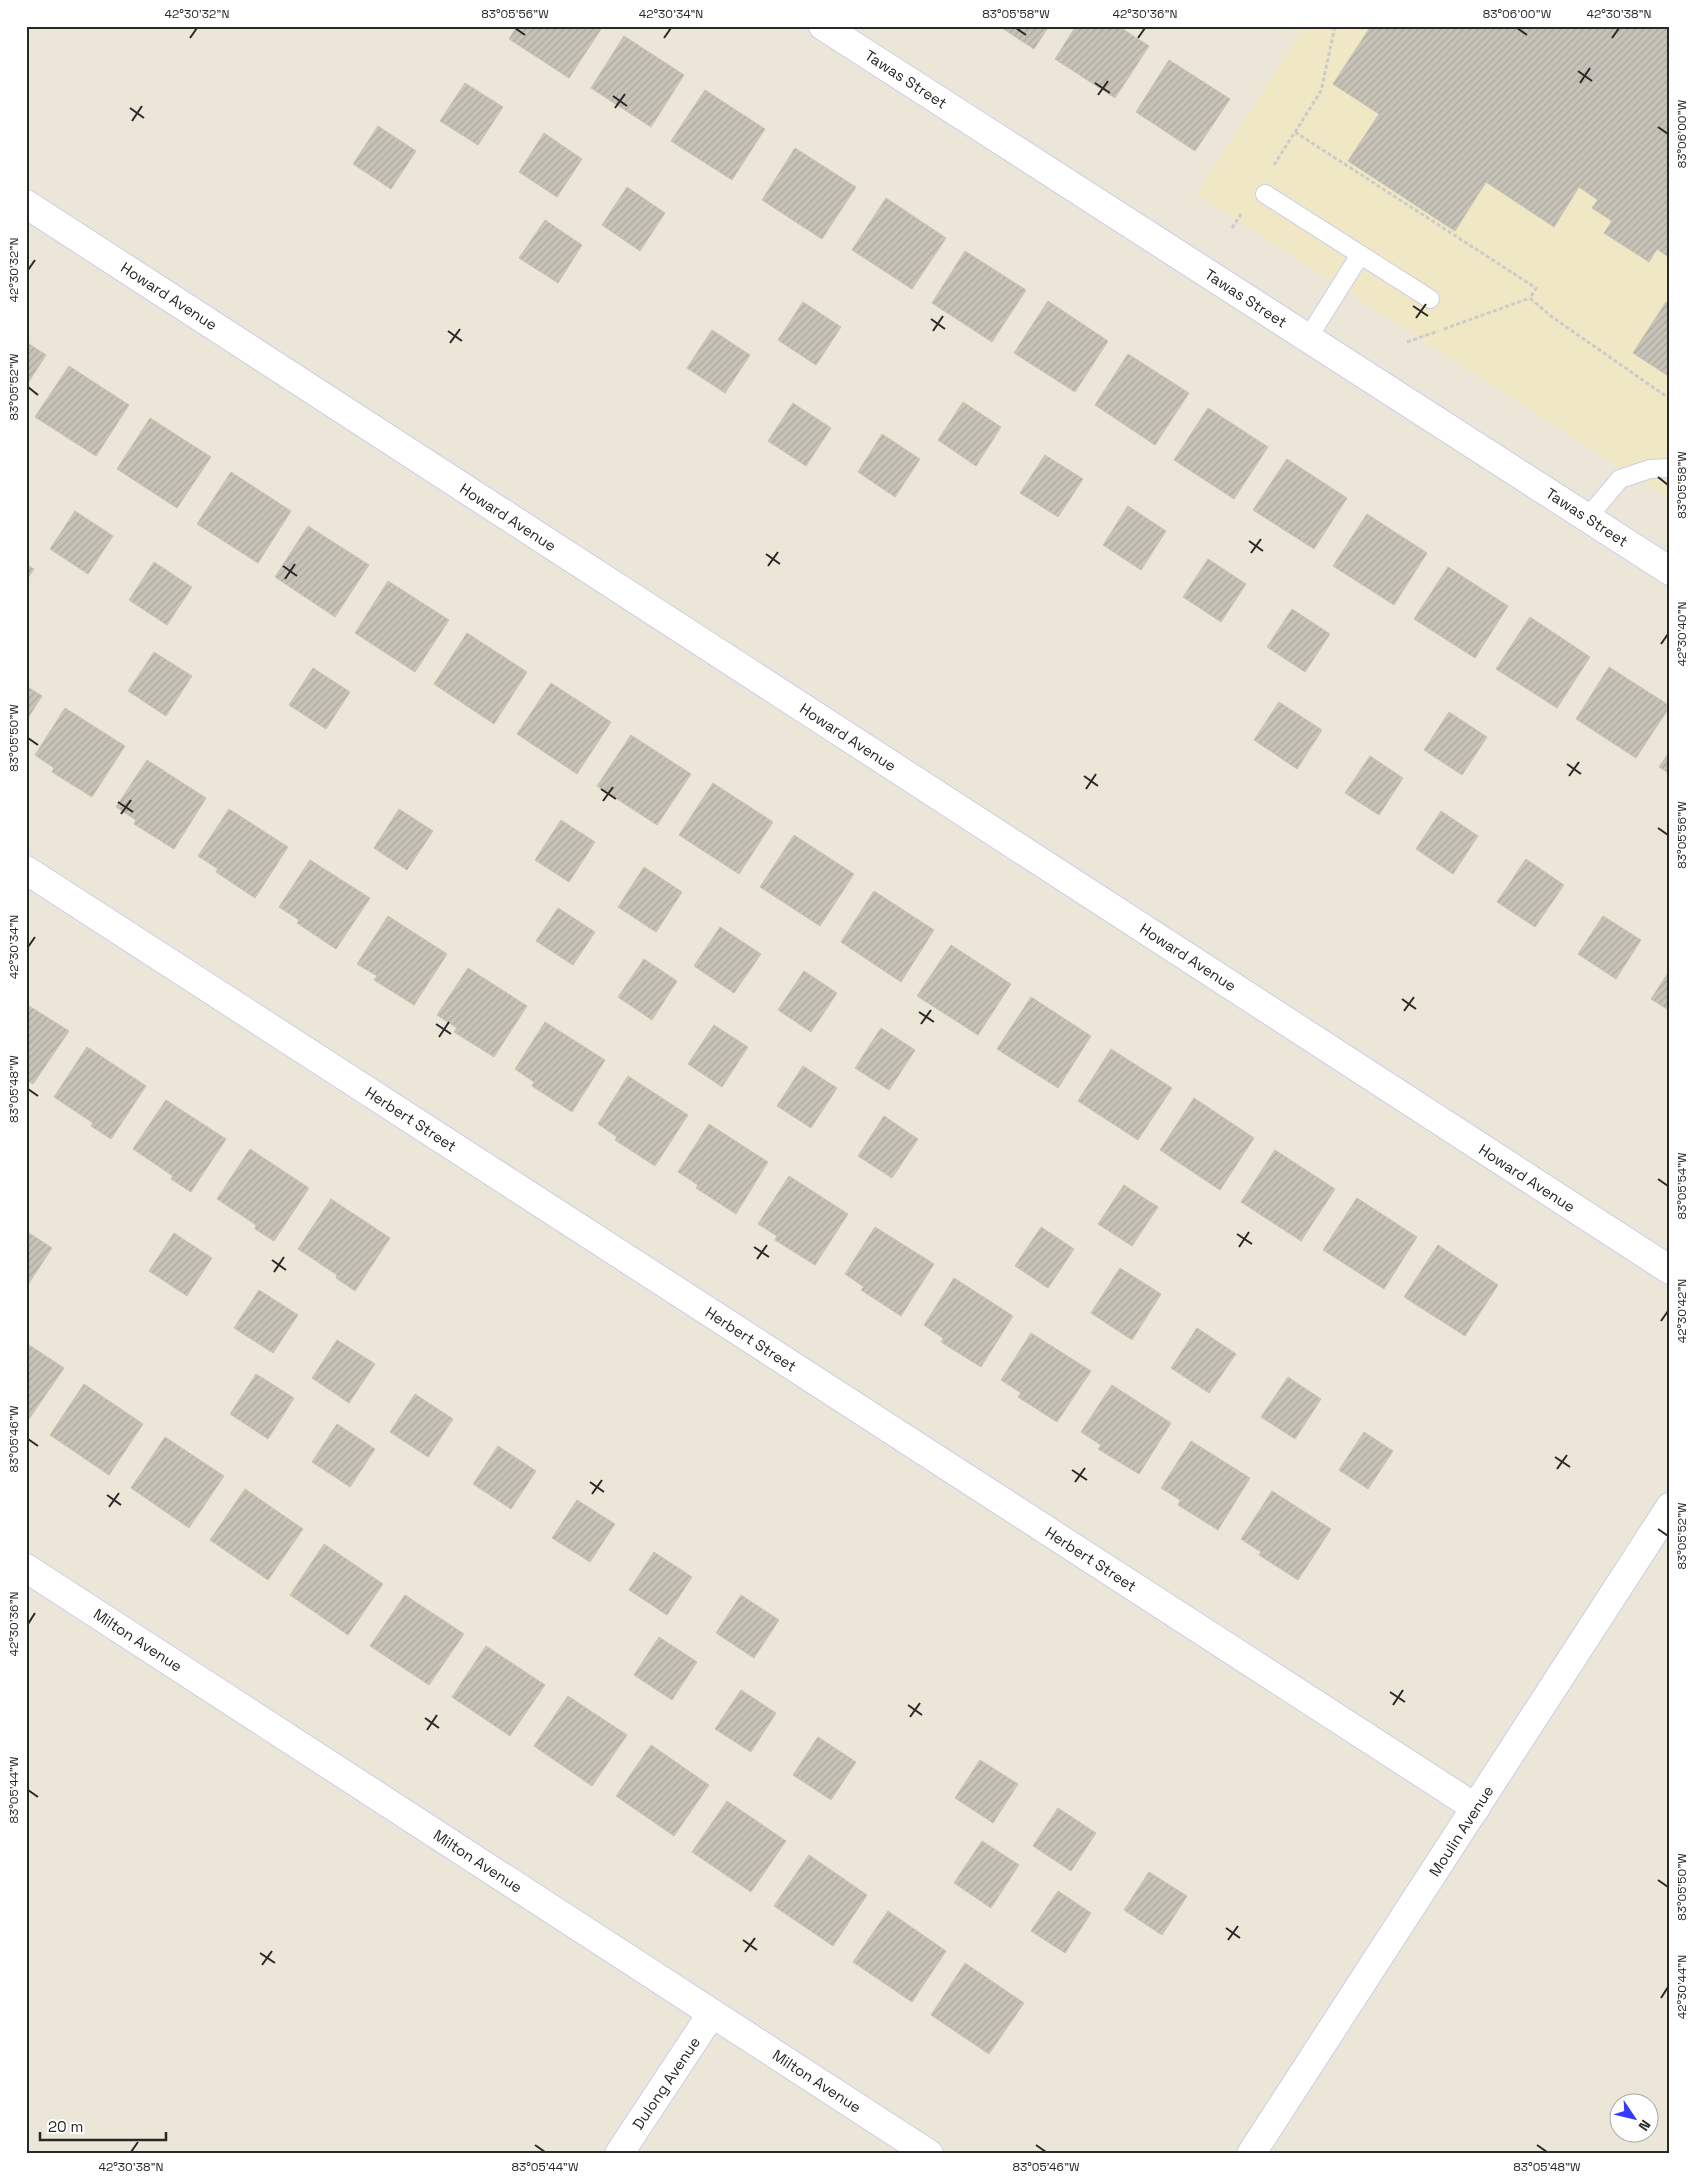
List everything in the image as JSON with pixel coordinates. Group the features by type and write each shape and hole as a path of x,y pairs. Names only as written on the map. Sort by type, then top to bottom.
{"street":[{"name":"Tawas Street","path":"823,26 1670,570"},
{"name":"Howard Avenue","path":"26,204 1670,1270"},
{"name":"Herbert Street","path":"26,870 1476,1808"},
{"name":"Moulin Avenue","path":"1251,2154 1670,1507"},
{"name":"Milton Avenue","path":"26,1568 929,2154"},
{"name":"Dulong Avenue","path":"619,2154 712,2013"}],"lane":[{"path":"1265,194 1430,299"},
{"path":"1308,338 1360,255"},
{"path":"1588,517 1620,479 1650,469 1670,468"}],"path":[{"path":"1269,172 1321,92 1335,26"},
{"path":"1295,132 1536,288 1530,298 1407,342"},
{"path":"1232,228 1242,212"},
{"path":"1530,298 1552,317 1670,399"}],"shaded area":[{"path":"1305,26 1670,26 1670,500 1196,194"}],"building":[{"path":"517,26 603,26 569,78 509,39"},
{"path":"999,26 1049,26 1034,49"},
{"path":"1076,26 1118,26 1149,46 1115,98 1055,59"},
{"path":"1371,26 1670,26 1670,258 1657,249 1649,262 1604,233 1612,221 1592,208 1598,200 1579,187 1554,227 1486,182 1455,231 1348,161 1379,114 1333,84"},
{"path":"624,36 684,75 651,127 591,88"},
{"path":"1169,60 1230,99 1195,151 1136,112"},
{"path":"465,83 503,107 478,145 440,121"},
{"path":"705,90 765,129 732,180 671,141"},
{"path":"378,126 416,151 391,189 353,164"},
{"path":"544,133 582,159 557,197 519,172"},
{"path":"795,148 856,187 822,239 762,200"},
{"path":"627,187 665,213 640,251 602,225"},
{"path":"886,198 946,238 912,289 852,250"},
{"path":"545,220 582,245 558,283 519,258"},
{"path":"965,251 1026,290 992,342 932,303"},
{"path":"1048,301 1108,341 1075,392 1014,353"},
{"path":"803,302 841,327 816,365 778,340"},
{"path":"1666,302 1670,305 1670,377 1633,353"},
{"path":"712,330 750,355 725,393 687,368"},
{"path":"26,342 46,355 26,386"},
{"path":"1128,354 1189,393 1155,445 1095,405"},
{"path":"69,366 129,405 96,456 35,417"},
{"path":"963,402 1001,427 976,466 938,440"},
{"path":"793,403 831,428 806,466 768,441"},
{"path":"1208,408 1268,447 1234,499 1174,460"},
{"path":"150,418 211,457 177,508 117,469"},
{"path":"882,434 920,459 895,497 858,472"},
{"path":"1045,455 1083,479 1058,517 1020,493"},
{"path":"1287,459 1347,498 1314,549 1253,510"},
{"path":"231,472 291,511 258,563 197,524"},
{"path":"1128,506 1166,531 1141,570 1103,545"},
{"path":"75,511 113,536 88,574 50,549"},
{"path":"1367,514 1427,553 1394,605 1333,566"},
{"path":"308,526 369,565 335,617 275,577"},
{"path":"1208,559 1246,584 1221,622 1183,597"},
{"path":"154,562 192,587 167,625 129,600"},
{"path":"26,564 34,569 26,581"},
{"path":"1448,567 1508,606 1475,658 1414,619"},
{"path":"388,581 449,620 415,672 355,633"},
{"path":"1292,609 1330,634 1305,672 1267,647"},
{"path":"1530,617 1590,657 1557,708 1496,669"},
{"path":"467,633 527,672 494,724 434,684"},
{"path":"154,652 192,676 166,716 128,691"},
{"path":"1609,667 1670,706 1636,758 1576,719"},
{"path":"313,668 350,692 326,729 289,705"},
{"path":"551,683 611,722 577,774 517,734"},
{"path":"26,686 42,696 26,721"},
{"path":"1279,702 1322,730 1297,769 1254,740"},
{"path":"65,708 125,746 92,797 52,772 54,768 35,755"},
{"path":"1449,712 1487,737 1462,775 1424,750"},
{"path":"631,735 691,774 657,825 597,786"},
{"path":"1670,751 1670,774 1659,767"},
{"path":"1370,756 1403,778 1379,815 1345,793"},
{"path":"147,760 206,798 174,849 134,824 136,820 116,807"},
{"path":"713,783 773,822 739,874 679,835"},
{"path":"229,809 288,847 255,898 216,872 218,869 198,856"},
{"path":"399,809 433,831 407,870 374,848"},
{"path":"1441,811 1478,836 1453,874 1416,849"},
{"path":"561,820 595,842 569,882 535,860"},
{"path":"794,835 854,874 820,926 760,887"},
{"path":"1526,859 1564,885 1535,927 1497,902"},
{"path":"310,860 370,898 336,949 297,923 299,920 279,907"},
{"path":"644,867 682,892 656,932 618,907"},
{"path":"874,891 934,930 901,982 841,942"},
{"path":"558,908 595,932 573,965 536,941"},
{"path":"388,916 447,954 414,1005 374,980 377,976 357,964"},
{"path":"1603,916 1641,940 1616,979 1578,954"},
{"path":"720,927 761,954 734,993 694,966"},
{"path":"951,945 1011,984 978,1035 917,996"},
{"path":"644,959 677,981 652,1020 618,997"},
{"path":"468,968 527,1006 494,1057 454,1032 457,1028 437,1015"},
{"path":"1670,970 1670,1011 1651,999"},
{"path":"804,971 837,993 811,1032 778,1010"},
{"path":"1031,997 1091,1036 1058,1088 997,1049"},
{"path":"26,1004 69,1031 33,1084 26,1080"},
{"path":"545,1022 605,1060 572,1112 532,1086 534,1082 515,1069"},
{"path":"714,1025 748,1047 722,1087 688,1064"},
{"path":"881,1028 915,1050 889,1090 855,1068"},
{"path":"87,1047 146,1086 111,1139 91,1126 93,1123 54,1097"},
{"path":"1111,1049 1172,1088 1138,1140 1078,1101"},
{"path":"803,1066 837,1088 811,1128 777,1106"},
{"path":"628,1076 688,1115 655,1166 615,1140 617,1137 598,1124"},
{"path":"1194,1098 1254,1138 1220,1190 1160,1150"},
{"path":"166,1100 226,1139 191,1192 171,1179 173,1176 133,1149"},
{"path":"884,1116 918,1139 892,1178 858,1156"},
{"path":"709,1124 768,1162 736,1214 696,1188 698,1185 678,1172"},
{"path":"250,1149 309,1188 274,1241 255,1229 256,1225 217,1199"},
{"path":"1275,1150 1335,1189 1301,1241 1241,1202"},
{"path":"789,1176 848,1214 815,1265 775,1240 777,1236 758,1224"},
{"path":"1124,1185 1158,1207 1132,1246 1098,1224"},
{"path":"1357,1198 1417,1237 1384,1289 1323,1250"},
{"path":"331,1199 390,1238 355,1291 336,1278 337,1275 298,1249"},
{"path":"875,1227 934,1264 901,1316 861,1290 864,1287 845,1274"},
{"path":"1041,1227 1074,1249 1048,1288 1015,1266"},
{"path":"26,1231 52,1248 27,1286 26,1286"},
{"path":"174,1233 212,1258 187,1296 149,1271"},
{"path":"1438,1245 1498,1285 1465,1336 1404,1297"},
{"path":"1120,1268 1161,1294 1132,1340 1091,1313"},
{"path":"954,1278 1013,1316 981,1367 941,1342 943,1338 924,1325"},
{"path":"259,1290 298,1315 273,1353 234,1328"},
{"path":"1197,1328 1236,1354 1209,1393 1171,1368"},
{"path":"1031,1333 1091,1371 1057,1422 1018,1397 1021,1393 1001,1380"},
{"path":"337,1340 375,1364 349,1403 312,1378"},
{"path":"26,1343 64,1368 29,1419 26,1417"},
{"path":"256,1374 294,1398 268,1439 230,1414"},
{"path":"1288,1377 1321,1399 1295,1439 1261,1417"},
{"path":"84,1384 143,1424 109,1475 50,1435"},
{"path":"1112,1385 1171,1423 1139,1474 1098,1449 1101,1445 1081,1432"},
{"path":"415,1394 453,1419 428,1457 390,1432"},
{"path":"337,1424 375,1449 350,1487 312,1462"},
{"path":"1364,1432 1393,1451 1368,1489 1339,1470"},
{"path":"165,1437 224,1476 189,1528 131,1488"},
{"path":"1191,1441 1250,1478 1218,1530 1178,1505 1180,1500 1161,1488"},
{"path":"498,1446 536,1471 511,1509 473,1484"},
{"path":"245,1489 303,1529 268,1580 210,1540"},
{"path":"1272,1491 1331,1529 1298,1580 1259,1555 1261,1552 1241,1539"},
{"path":"577,1500 615,1524 590,1562 552,1538"},
{"path":"324,1544 383,1584 348,1635 290,1595"},
{"path":"654,1552 692,1577 667,1615 629,1590"},
{"path":"405,1595 464,1634 429,1685 370,1646"},
{"path":"741,1595 779,1620 754,1658 716,1633"},
{"path":"659,1637 697,1662 672,1700 634,1675"},
{"path":"486,1646 545,1685 510,1736 452,1697"},
{"path":"741,1690 776,1713 751,1752 715,1729"},
{"path":"568,1696 627,1735 592,1786 534,1746"},
{"path":"818,1737 856,1762 831,1800 793,1775"},
{"path":"651,1745 709,1785 674,1836 616,1796"},
{"path":"980,1760 1018,1784 993,1823 955,1798"},
{"path":"727,1801 786,1841 751,1892 692,1852"},
{"path":"1058,1808 1096,1833 1071,1871 1033,1846"},
{"path":"982,1841 1019,1865 991,1908 954,1883"},
{"path":"809,1855 867,1895 833,1946 774,1906"},
{"path":"1149,1872 1187,1896 1162,1935 1124,1910"},
{"path":"1058,1891 1091,1913 1065,1953 1031,1931"},
{"path":"888,1911 946,1951 912,2002 853,1962"},
{"path":"965,1963 1024,2003 989,2054 931,2015"}]}
